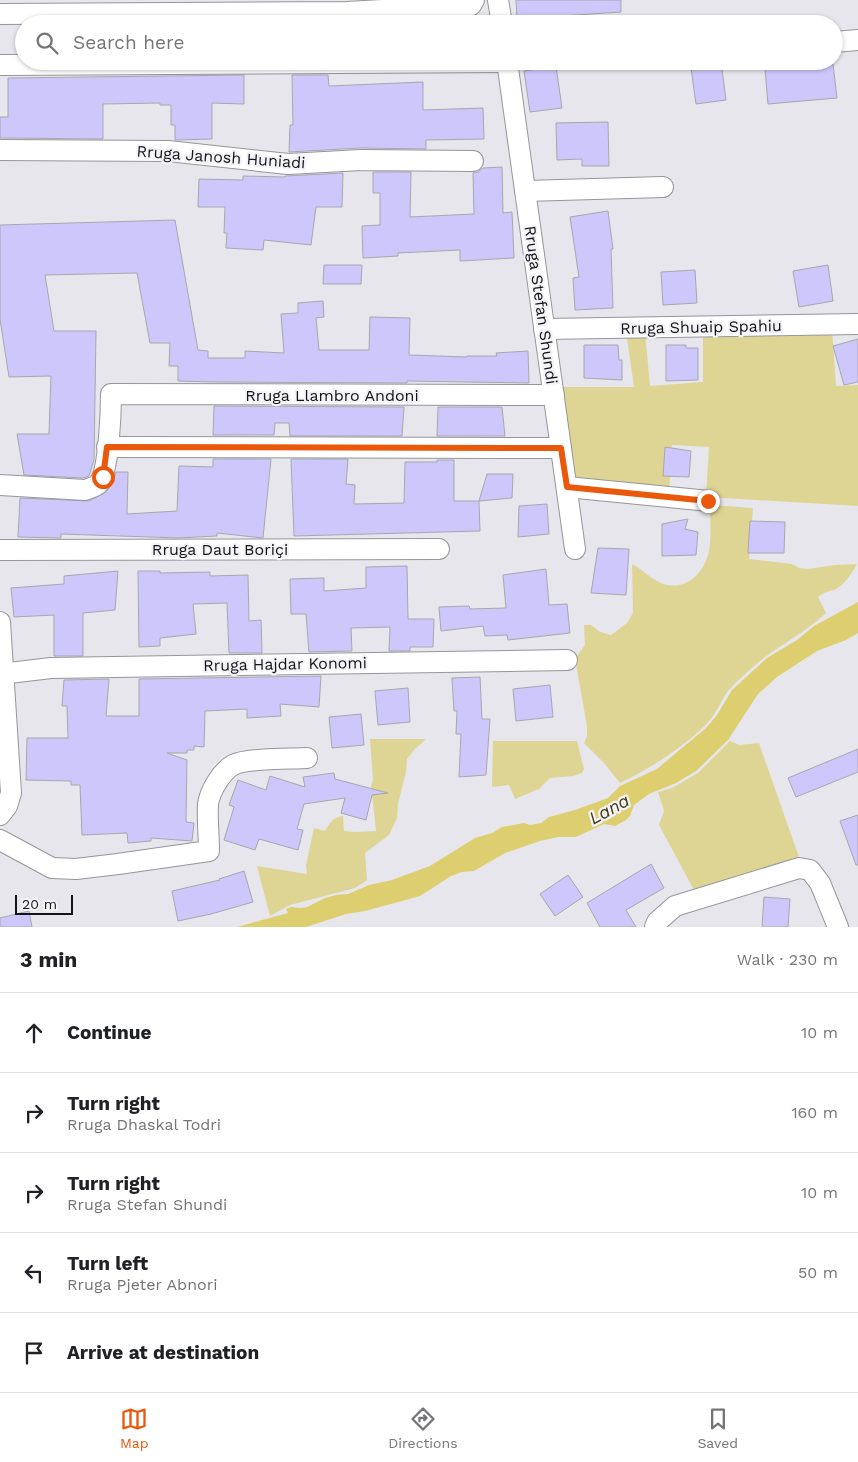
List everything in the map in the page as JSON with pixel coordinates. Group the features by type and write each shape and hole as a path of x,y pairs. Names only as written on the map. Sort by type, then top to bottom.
{"street":[{"path":"0,14 347,12 471,5 474,0"},
{"path":"498,0 500,15"},
{"path":"843,41 858,40"},
{"path":"0,65 15,65"},
{"name":"Rruga Stefan Shundi","path":"508,70 575,549"},
{"name":"Rruga Janosh Huniadi","path":"0,150 168,151 288,164 361,160 472,161"},
{"path":"525,191 663,187"},
{"name":"Rruga Shuaip Spahiu","path":"544,329 858,324"},
{"name":"Rruga Llambro Andoni","path":"107,447 111,422 111,394 554,395"},
{"path":"0,485 86,490 98,485 103,477 107,447 561,448"},
{"path":"567,487 708,501"},
{"name":"Rruga Daut Boriçi","path":"0,550 439,549"},
{"path":"0,622 10,792 7,806 0,815"},
{"name":"Rruga Hajdar Konomi","path":"2,674 50,668 567,660"},
{"path":"0,840 52,868 76,869 208,850 208,803 213,789 221,777 233,765 248,762 307,758"},
{"path":"654,927 675,906 798,868 810,870 820,883 838,927"}],"shaded area":[{"path":"832,328 836,386 858,385 858,506 706,497 709,447 672,445 669,491 574,482 556,387 634,387 626,331 645,332 650,386 703,382 703,331"},
{"path":"710,505 753,508 749,559 792,564 799,568 808,569 857,564 851,575 842,584 836,589 818,597 826,613 771,653 740,679 728,691 702,729 668,756 620,783 584,743 587,736 587,726 575,659 585,645 584,625 591,625 600,632 611,635 627,623 633,613 632,564 657,581 669,585 684,584 696,575 701,570 708,555"},
{"path":"370,739 426,739 407,759 397,818 389,835 365,853 367,880 355,888 290,905 270,916 257,866 307,874 306,865 314,828 325,831 332,821 343,816 344,831 376,831 371,786 373,779"},
{"path":"493,741 577,741 584,769 582,773 573,776 550,778 539,789 515,799 509,785 492,787"},
{"path":"730,741 739,745 759,743 800,860 757,870 694,890 659,825 664,811 658,792 672,788 698,773"}],"water":[{"name":"Lana","path":"858,602 858,633 846,640 817,651 777,677 758,694 728,740 696,771 676,783 649,794 634,805 630,816 626,820 615,826 604,824 576,837 558,837 540,841 505,853 474,871 462,872 451,876 420,896 365,911 346,914 306,927 237,927 288,913 286,909 291,907 307,907 325,898 348,894 369,885 392,880 430,866 475,838 492,833 502,827 524,823 530,825 541,823 549,817 608,798 620,786 657,769 706,728 717,715 732,690 767,658 797,640 814,626"}],"building":[{"path":"516,0 621,0 621,12 576,15 517,15"},
{"path":"557,70 562,108 530,112 524,71"},
{"path":"691,70 722,70 726,100 696,104"},
{"path":"765,70 834,70 837,98 768,104"},
{"path":"244,75 244,104 212,103 212,139 175,140 175,125 171,125 171,105 160,105 160,103 103,104 103,139 0,138 0,117 8,117 8,78"},
{"path":"292,75 328,75 329,86 423,82 423,110 483,108 484,139 426,140 426,149 360,148 289,152 290,125 293,125"},
{"path":"608,122 609,166 582,166 582,159 557,160 556,123"},
{"path":"502,167 503,213 512,212 514,258 460,261 460,250 398,253 398,256 363,258 362,226 380,225 380,193 373,193 373,172 411,172 410,217 474,214 473,173 483,168"},
{"path":"343,173 342,207 316,207 311,245 264,240 263,250 226,248 227,233 224,233 225,207 198,207 199,179 243,180 243,176 285,177"},
{"path":"608,211 613,249 611,249 613,308 575,310 573,278 579,277 570,217"},
{"path":"175,220 198,350 208,351 208,358 245,358 245,351 284,353 281,314 298,313 298,303 323,301 324,317 316,318 319,350 369,350 370,317 410,318 409,355 497,356 496,353 528,351 529,383 178,381 178,366 169,366 170,343 150,343 137,273 45,275 54,331 96,331 94,460 89,476 83,478 24,475 17,434 49,434 51,376 9,377 0,319 0,225"},
{"path":"324,265 362,265 361,284 323,284"},
{"path":"828,265 833,301 799,307 793,271"},
{"path":"695,270 697,303 663,305 661,272"},
{"path":"858,339 858,382 844,385 833,346"},
{"path":"584,345 618,345 619,360 622,360 622,380 584,378"},
{"path":"666,345 686,345 686,348 698,348 698,380 666,381"},
{"path":"214,406 404,407 402,436 290,436 289,423 275,423 274,435 213,435"},
{"path":"438,407 502,407 505,436 437,436"},
{"path":"665,447 691,451 689,477 663,476"},
{"path":"213,459 271,459 263,538 217,533 217,536 178,538 61,534 61,538 18,537 20,498 89,501 106,492 113,482 116,472 128,472 127,514 177,511 179,466 213,467"},
{"path":"291,459 348,459 346,484 355,485 354,504 404,503 405,462 454,460 454,501 479,501 480,531 294,536"},
{"path":"487,474 513,474 512,498 479,501"},
{"path":"547,504 549,534 518,537 519,506"},
{"path":"688,519 685,529 698,532 696,555 662,556 662,524"},
{"path":"750,521 785,522 784,553 748,553"},
{"path":"598,548 629,549 626,595 591,593"},
{"path":"407,566 408,619 434,619 433,647 410,647 410,651 389,651 390,627 351,628 352,651 309,652 306,614 291,614 290,579 324,578 324,591 366,588 366,567"},
{"path":"546,569 549,605 567,604 570,633 508,640 507,635 485,636 483,626 441,631 439,607 469,606 470,609 506,608 503,575"},
{"path":"118,571 115,610 83,613 83,656 54,656 54,615 14,617 11,588 64,584 64,576"},
{"path":"138,571 160,571 160,573 210,572 210,576 248,575 249,621 261,620 262,653 229,653 227,603 193,604 196,634 160,638 160,646 139,647"},
{"path":"321,676 319,707 280,704 281,716 247,718 247,709 205,711 204,747 194,746 194,750 187,750 187,753 167,753 187,760 186,822 194,823 192,841 151,838 151,841 128,843 127,833 82,835 80,785 71,785 71,781 26,780 27,738 68,738 67,706 62,706 64,680 109,679 106,716 139,716 139,679"},
{"path":"480,677 482,719 490,719 486,775 459,777 461,734 456,734 457,711 454,711 452,678"},
{"path":"550,685 553,717 516,721 513,689"},
{"path":"408,688 410,722 378,725 375,691"},
{"path":"361,714 364,745 332,748 329,717"},
{"path":"858,749 858,772 796,797 788,778"},
{"path":"334,773 335,779 388,793 372,795 366,820 341,813 345,798 304,804 297,829 303,830 298,850 259,839 255,850 224,840 234,807 229,805 238,780 266,790 270,776 305,787 303,777"},
{"path":"858,815 858,865 856,865 840,821"},
{"path":"651,864 664,888 626,910 636,927 600,927 587,903"},
{"path":"244,871 253,902 178,921 172,891 220,880"},
{"path":"568,875 583,897 555,916 540,894"},
{"path":"764,897 790,899 788,927 762,927"},
{"path":"29,911 32,927 0,927 0,918"}],"route":[{"path":"103,477 107,447 561,448 567,487 708,501"}]}
